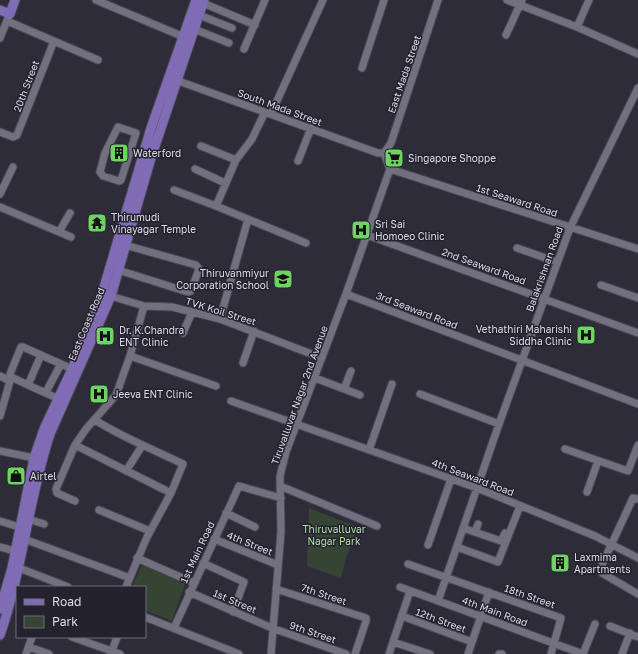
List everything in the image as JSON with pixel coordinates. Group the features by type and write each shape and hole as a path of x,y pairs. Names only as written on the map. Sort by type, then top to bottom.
{"main road":[{"path":"0,10 8,18 16,0"},
{"name":"East Coast Road","path":"0,635 15,568 15,552 19,527 34,458 44,429 118,270 184,37 201,1"},
{"name":"East Coast Road","path":"0,609 24,539 38,473 50,434 106,295 141,162 194,29 199,15 201,1"}],"street":[{"path":"96,0 184,37"},
{"path":"244,49 265,0"},
{"path":"216,206 236,160 252,139 268,113 323,0"},
{"path":"362,68 384,0"},
{"name":"East Mada Street","path":"384,152 391,143 438,0"},
{"path":"508,0 521,2 638,54"},
{"path":"577,27 589,0"},
{"path":"201,1 255,25"},
{"path":"506,35 521,2"},
{"path":"199,15 232,28"},
{"path":"0,38 8,18 54,41 98,60"},
{"path":"194,29 229,43"},
{"name":"20th Street","path":"0,132 15,137 19,131 54,41"},
{"name":"South Mada Street","path":"173,79 378,153 384,152"},
{"name":"Balakrishnan Road","path":"438,601 499,424 570,228 638,88"},
{"path":"118,127 136,133 129,159 121,180 115,180 101,174 100,172 105,152 118,127"},
{"path":"298,161 310,128"},
{"path":"201,146 236,160"},
{"path":"384,152 390,169"},
{"path":"129,159 141,162"},
{"path":"0,194 13,167"},
{"path":"195,169 225,183"},
{"name":"1st Seaward Road","path":"390,169 638,249"},
{"name":"Tiruvalluvar Nagar 2nd Avenue","path":"271,654 278,566 281,498 280,476 286,452 346,294 390,169"},
{"path":"174,190 306,244"},
{"path":"0,207 71,237"},
{"path":"59,232 70,212"},
{"path":"220,319 248,219"},
{"name":"2nd Seaward Road","path":"367,235 638,333"},
{"path":"118,270 190,292 199,269 196,265 125,245"},
{"path":"518,248 557,262"},
{"path":"601,285 638,298"},
{"name":"3rd Seaward Road","path":"346,294 638,404"},
{"name":"TVK Koil Street","path":"106,295 144,306 159,305 220,319 322,358"},
{"path":"75,501 57,493 55,490 75,445 86,429 116,395 130,356 144,306"},
{"path":"182,333 192,312"},
{"path":"243,363 254,331"},
{"path":"58,399 11,378 20,348 23,347 72,369"},
{"path":"28,385 41,355"},
{"path":"130,356 216,386"},
{"path":"44,392 47,390 61,364"},
{"path":"344,389 351,371"},
{"path":"0,376 10,381 0,416"},
{"path":"315,378 360,395"},
{"path":"369,450 392,384"},
{"path":"420,394 499,424"},
{"name":"4th Seaward Road","path":"231,401 477,488 612,543 638,558"},
{"path":"95,420 112,431 182,463 183,465 171,493 150,531 126,586"},
{"path":"75,445 171,493"},
{"path":"565,449 628,471 638,445"},
{"path":"126,471 142,446"},
{"path":"0,451 34,458"},
{"path":"587,492 598,461"},
{"path":"428,545 451,479"},
{"name":"1st Main Road","path":"174,628 189,592 240,485 281,498"},
{"path":"280,486 377,526"},
{"path":"638,499 633,498 600,567 600,572 638,594"},
{"path":"463,528 502,541 518,505"},
{"path":"457,546 498,562 518,505"},
{"path":"99,510 150,531"},
{"path":"226,513 255,527"},
{"path":"28,519 44,524"},
{"path":"0,520 19,527"},
{"path":"475,532 478,524"},
{"path":"24,539 130,578"},
{"name":"4th Street","path":"214,539 278,566"},
{"path":"0,547 15,552"},
{"path":"138,558 194,583"},
{"path":"203,563 244,582 233,612"},
{"path":"408,564 489,592 468,654"},
{"path":"15,568 50,584 62,586"},
{"name":"4th Main Road","path":"400,587 583,654"},
{"name":"7th Street","path":"276,589 366,619 355,654"},
{"path":"389,654 410,591"},
{"name":"1st Street","path":"189,592 272,628"},
{"name":"18th Street","path":"489,592 561,618 554,644"},
{"name":"12th Street","path":"402,616 472,642"},
{"path":"146,617 174,628 220,651 239,654"},
{"path":"583,654 594,624"},
{"path":"610,626 638,637"},
{"name":"9th Street","path":"272,628 346,654"},
{"path":"622,654 630,633"},
{"path":"26,654 32,638"},
{"path":"74,638 111,653 120,654"},
{"path":"111,653 117,638"},
{"path":"393,642 430,654"},
{"path":"551,654 554,644"},
{"path":"29,647 49,654"}],"green space":[{"name":"Thiruvalluvar Nagar Park","path":"309,508 358,527 346,558 341,578 307,566"},
{"path":"143,563 185,584 172,621 146,610 146,586 132,586"}],"place":[{"name":"Waterford","path":"119,153"},
{"name":"Singapore Shoppe","path":"394,158"},
{"name":"Thirumudi Vinayagar Temple","path":"97,223"},
{"name":"Sri Sai Homoeo Clinic","path":"361,230"},
{"name":"Thiruvanmiyur Corporation School","path":"283,279"},
{"name":"Vethathiri Maharishi Siddha Clinic","path":"586,335"},
{"name":"Dr. K.Chandra ENT Clinic","path":"105,336"},
{"name":"Jeeva ENT Clinic","path":"99,394"},
{"name":"Airtel","path":"16,476"},
{"name":"Laxmima Apartments","path":"560,563"}]}
